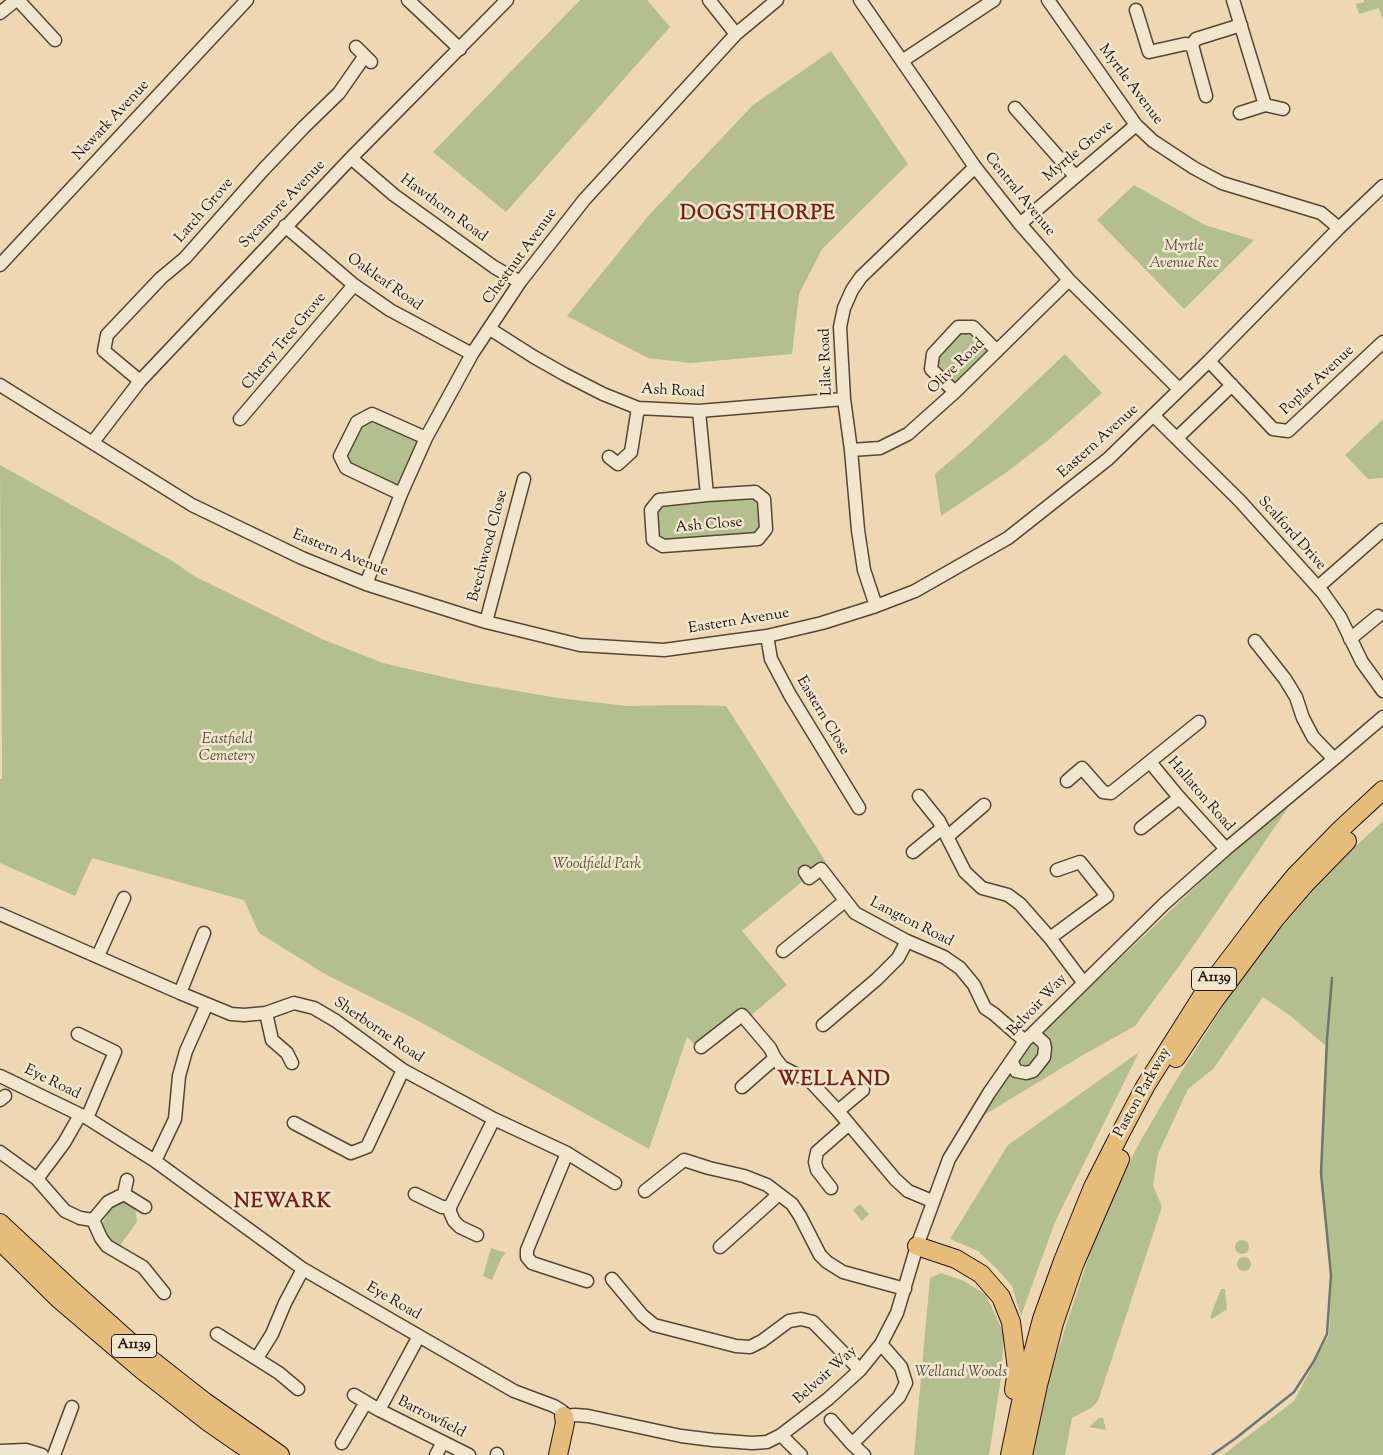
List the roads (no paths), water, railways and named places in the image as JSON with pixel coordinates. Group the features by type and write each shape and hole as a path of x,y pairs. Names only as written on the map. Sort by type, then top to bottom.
{"highway":[{"name":"Paston Parkway","path":"1010,1455 1025,1383 1042,1319 1063,1261 1094,1187 1146,1085 1204,993 1267,910 1296,875 1383,790"},
{"name":"Paston Parkway","path":"1024,1455 1054,1323 1074,1265 1105,1192 1156,1090 1214,1001 1275,919 1306,883 1383,806"},
{"name":"A1139","path":"0,1222 72,1291 140,1351 205,1402 280,1455"},
{"name":"A1139","path":"0,1242 60,1300 142,1370 207,1421 256,1455"},
{"path":"917,1246 956,1259 981,1274 1001,1297 1011,1322 1017,1369 1007,1435 1006,1455"},
{"path":"558,1455 565,1423 564,1416"}],"street":[{"path":"0,13 17,0 55,40"},
{"name":"Newark Avenue","path":"0,265 247,0"},
{"path":"408,0 460,49"},
{"name":"Sycamore Avenue","path":"93,442 140,381 285,226 507,0"},
{"path":"709,0 736,34"},
{"name":"Chestnut Avenue","path":"366,584 400,494 426,438 472,354 520,282 584,200 736,34 777,0"},
{"name":"Central Avenue","path":"860,0 975,167 1020,224 1069,280 1179,389"},
{"path":"902,61 994,0"},
{"name":"Myrtle Avenue","path":"1048,0 1136,125 1153,141 1194,168 1222,183 1321,213 1339,228"},
{"path":"1233,0 1265,105"},
{"path":"1136,10 1149,52 1192,44"},
{"path":"1192,44 1196,39 1240,25"},
{"path":"1192,44 1206,96"},
{"name":"Larch Grove","path":"140,381 104,351 107,335 161,278 185,258 209,223 339,93 368,59 356,46"},
{"path":"1240,113 1265,105 1283,109"},
{"path":"1015,108 1075,176"},
{"name":"Myrtle Grove","path":"1020,224 1136,125"},
{"name":"Hawthorn Road","path":"351,158 394,194 494,267 520,282"},
{"name":"Lilac Road","path":"876,606 864,570 858,530 851,450 844,399 840,327 844,308 852,290 861,277 975,167"},
{"name":"Eastern Avenue","path":"0,385 192,505 302,558 366,584 486,622 580,645 664,650 767,636 822,623 915,591 1008,538 1108,459 1209,362 1339,228 1383,186"},
{"name":"Oakleaf Road","path":"285,226 354,285 390,310 472,354"},
{"name":"Olive Road","path":"851,450 880,448 902,438 955,392 1069,280"},
{"name":"Cherry Tree Grove","path":"240,419 354,285"},
{"path":"955,392 931,369 934,354 958,327 973,327 997,351"},
{"name":"Ash Road","path":"490,329 564,374 603,394 638,408 699,411 844,399"},
{"name":"Poplar Avenue","path":"1209,362 1273,429 1288,431 1383,342"},
{"path":"1177,438 1232,385"},
{"path":"609,457 618,464 631,452 638,408"},
{"name":"Ash Close","path":"699,411 707,496"},
{"path":"400,494 346,468 340,456 356,422 372,414 426,438"},
{"name":"Scalford Drive","path":"1153,415 1240,501 1318,587 1340,616 1362,662 1383,691"},
{"name":"Beechwood Close","path":"486,622 524,479"},
{"name":"Ash Close","path":"756,492 764,499 766,529 758,539 663,546 653,540 651,510 659,500 707,496 756,492"},
{"path":"1318,587 1383,530"},
{"path":"1350,639 1378,616"},
{"name":"Eastern Close","path":"767,636 771,659 790,695 859,808"},
{"path":"1255,641 1293,691 1303,718 1314,737 1334,760"},
{"name":"Belvoir Way","path":"781,1435 828,1400 860,1370 881,1344 898,1312 932,1201 951,1156 989,1093 1029,1037 1159,909 1226,849 1383,717"},
{"name":"Hallaton Road","path":"1067,781 1082,768 1103,792 1111,793 1199,722"},
{"name":"Hallaton Road","path":"1150,762 1179,798 1226,849"},
{"path":"919,796 940,821 965,872 982,888 1012,897 1020,904 1050,938 1083,982"},
{"path":"1141,828 1179,798"},
{"path":"913,852 984,805"},
{"path":"1050,938 1107,896 1080,862 1057,870"},
{"name":"Langton Road","path":"805,872 810,878 821,869 842,893 845,901 855,913 907,941 944,957 960,968 974,985 985,1008 1029,1037 1044,1043 1044,1057 1033,1070 1026,1073 1016,1071 1012,1062"},
{"path":"98,956 124,898"},
{"path":"783,951 845,901"},
{"name":"Sherborne Road","path":"0,914 231,1014 266,1013 294,1003 314,1008 336,1021 403,1070 494,1119 566,1153 616,1183"},
{"path":"180,993 204,933"},
{"path":"823,1025 893,963 898,958 907,941"},
{"path":"156,1161 175,1119 179,1076 186,1051 207,1004"},
{"path":"266,1013 272,1040 287,1053 292,1063"},
{"path":"701,1047 742,1015 770,1048 782,1067 811,1082 895,1179 908,1191 932,1201"},
{"path":"37,1179 84,1116 115,1052 78,1034"},
{"path":"742,1087 775,1058"},
{"path":"294,1123 351,1153 367,1147 403,1070"},
{"name":"Eye Road","path":"0,1076 84,1116 156,1161 303,1269 514,1391 562,1410 564,1416"},
{"path":"838,1111 863,1090"},
{"path":"477,1234 460,1227 454,1221 450,1207 494,1119"},
{"path":"831,1188 817,1170 815,1162 817,1152 849,1124"},
{"path":"0,1152 37,1179 65,1211 80,1218 93,1220"},
{"path":"566,1153 527,1250 527,1257 532,1263 587,1281"},
{"path":"646,1191 684,1160 744,1176 767,1185 792,1204 820,1255 827,1262 842,1272 905,1289"},
{"path":"124,1194 126,1180"},
{"path":"93,1220 108,1202 124,1194"},
{"path":"124,1194 145,1207"},
{"path":"415,1194 442,1207 450,1207"},
{"path":"720,1247 778,1195"},
{"path":"93,1220 107,1246 143,1267 164,1293"},
{"path":"257,1358 272,1334 285,1302 303,1269"},
{"path":"612,1279 642,1315 654,1325 736,1346 750,1347 762,1341 789,1321 801,1319 813,1322 860,1370"},
{"path":"217,1334 257,1358 298,1389"},
{"name":"Barrowfield","path":"379,1410 419,1336"},
{"path":"852,1444 899,1397 906,1383 901,1368 881,1344"},
{"name":"Barrowfield","path":"354,1395 379,1410 468,1455"},
{"path":"342,1443 366,1402"},
{"path":"54,1455 72,1407"},
{"path":"564,1416 588,1416 681,1436 733,1442 767,1442 781,1435 801,1455"},
{"path":"831,1420 864,1455"},
{"path":"436,1455 443,1442"},
{"path":"0,1451 26,1450 42,1455"}],"waterway":[{"path":"1212,1455 1294,1392 1314,1361 1327,1334 1331,1275 1321,1173 1327,1039 1332,978"}],"district":[{"name":"DOGSTHORPE","path":"758,216"},
{"name":"WELLAND","path":"834,1082"},
{"name":"NEWARK","path":"283,1204"}],"park label":[{"name":"Myrtle Avenue Rec","path":"1184,256"},
{"name":"Eastfield Cemetery","path":"227,748"},
{"name":"Woodfield Park","path":"597,865"},
{"name":"Welland Woods","path":"961,1373"}]}
